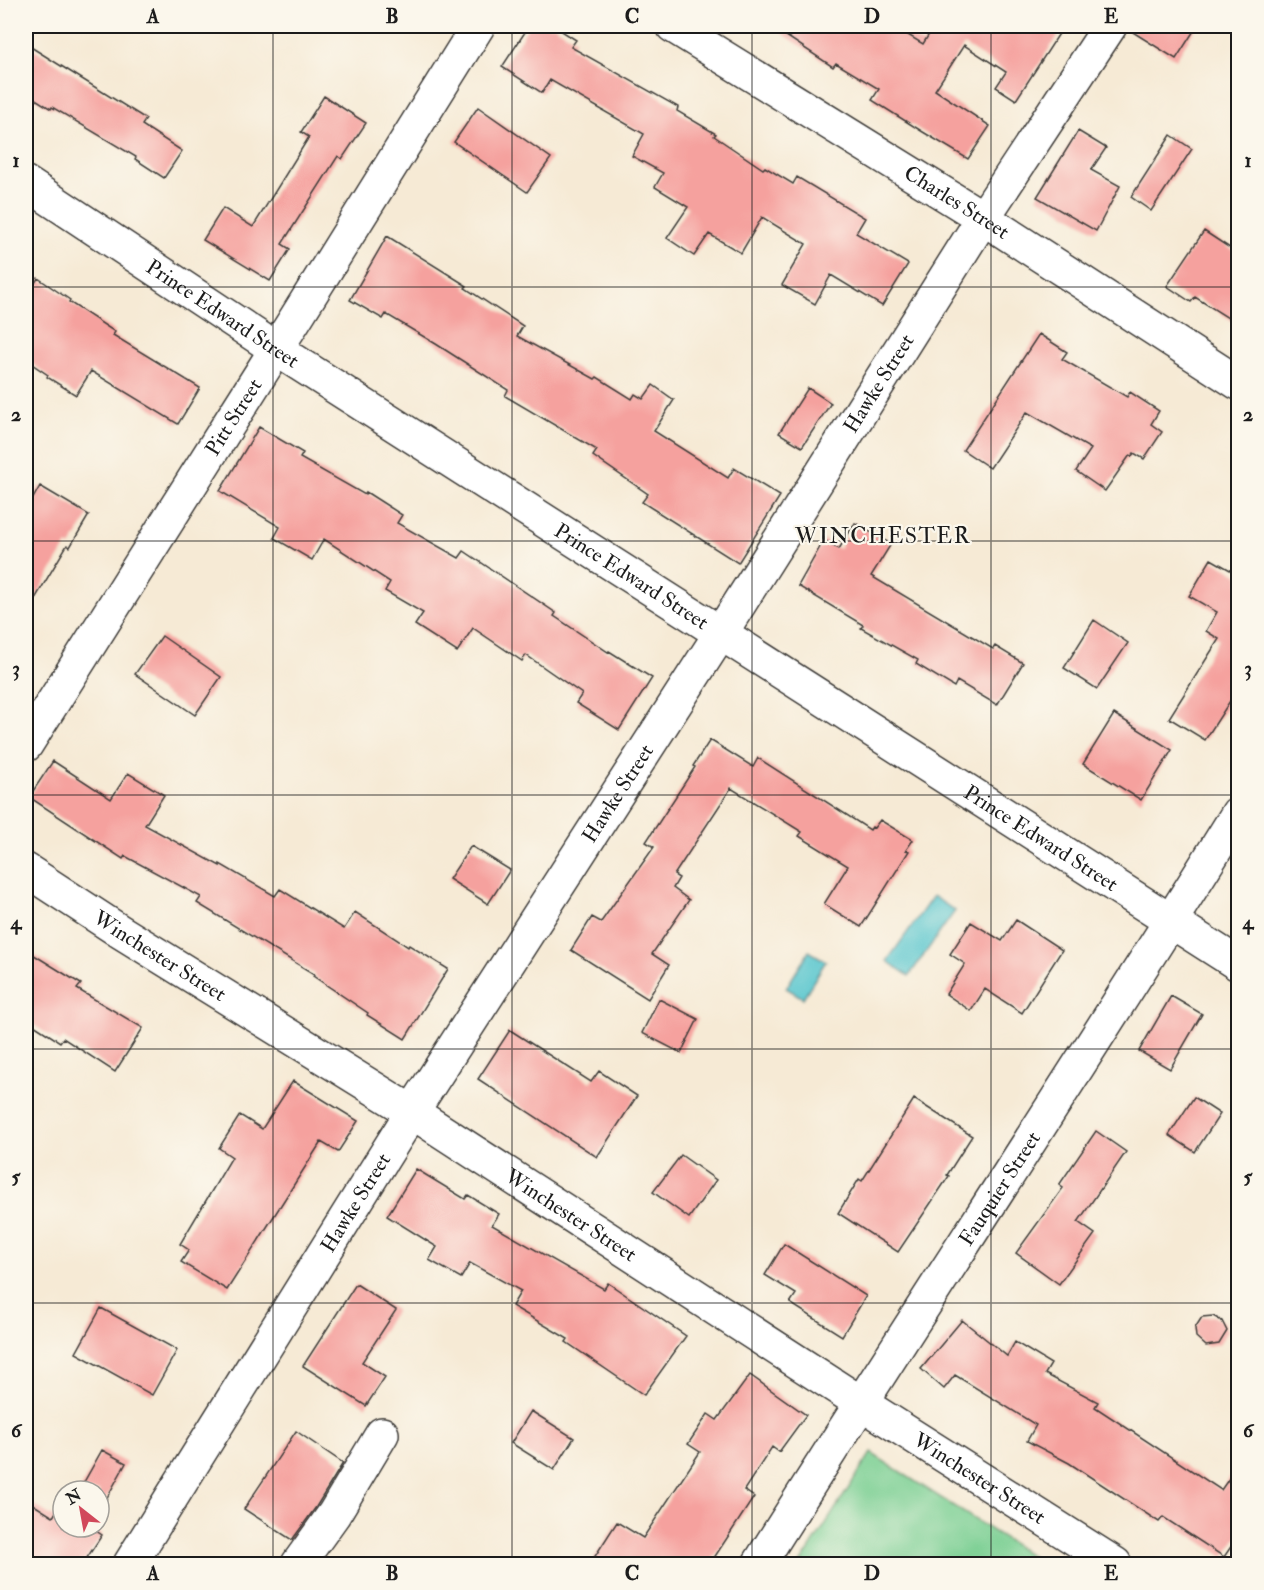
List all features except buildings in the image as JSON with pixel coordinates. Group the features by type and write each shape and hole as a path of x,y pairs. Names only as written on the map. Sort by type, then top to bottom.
{"street":[{"name":"Pitt Street","path":"26,745 478,26"},
{"name":"Charles Street","path":"673,26 984,218 1239,383"},
{"name":"Hawke Street","path":"130,1564 412,1112 721,633 984,218 1110,26"},
{"name":"Prince Edward Street","path":"26,183 276,349 1239,964"},
{"name":"Fauquier Street","path":"759,1564 1239,813"},
{"name":"Winchester Street","path":"26,870 121,932 412,1112 861,1403 1115,1564"},
{"path":"298,1564 334,1514 382,1434"}],"green space":[{"path":"871,1453 1044,1564 800,1564"}],"water":[{"path":"933,896 955,911 909,976 887,961"},
{"path":"809,951 826,961 803,998 786,988"}],"district":[{"name":"WINCHESTER","path":"883,535"}]}
